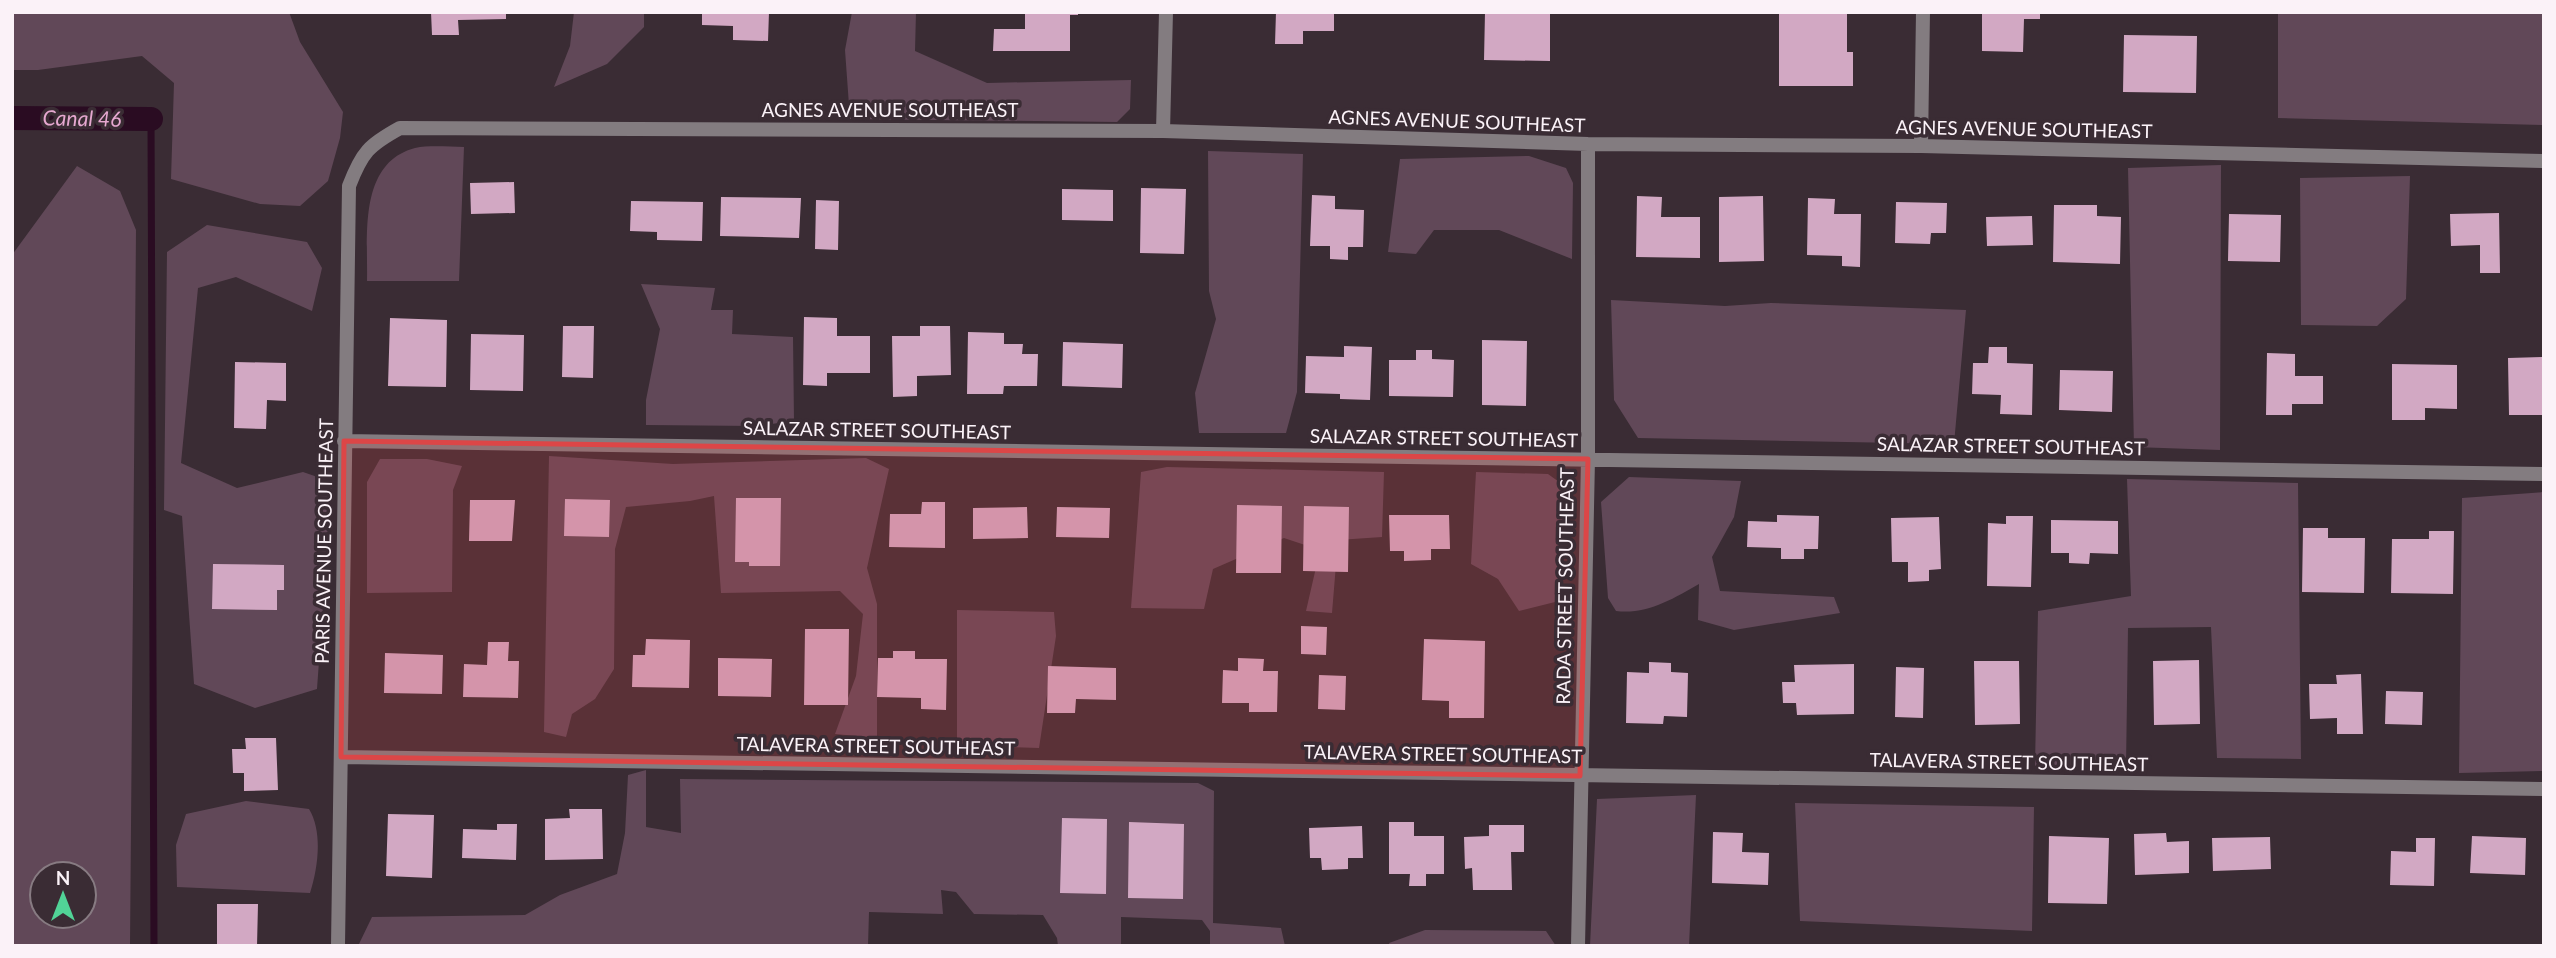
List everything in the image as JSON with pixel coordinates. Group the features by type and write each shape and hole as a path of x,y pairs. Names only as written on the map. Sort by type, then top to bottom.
{"street":[{"path":"1163,131 1166,12"},
{"path":"1921,146 1923,12"},
{"name":"AGNES AVENUE SOUTHEAST","path":"373,144 401,128 431,126 1163,131 1588,144 1921,146 2544,161"},
{"name":"PARIS AVENUE SOUTHEAST","path":"338,946 349,186 359,158 373,144"},
{"name":"RADA STREET SOUTHEAST","path":"1578,946 1588,459 1588,144"},
{"name":"SALAZAR STREET SOUTHEAST","path":"344,441 2544,474"},
{"name":"TALAVERA STREET SOUTHEAST","path":"341,757 2544,789"}],"highlighted area":[{"path":"344,441 1588,459 1580,776 341,757"}],"shaded area":[{"path":"12,12 289,12 300,42 343,112 340,138 328,181 300,206 260,204 171,179 174,83 142,56 38,70 12,70"},
{"path":"574,12 644,12 644,27 607,64 554,87 570,46"},
{"path":"852,12 916,12 915,51 987,83 1131,80 1130,109 1117,122 850,119 845,50"},
{"path":"2278,12 2544,12 2544,125 2278,118"},
{"path":"464,147 459,281 367,281 370,203 375,185 384,169 397,156 415,148"},
{"path":"1208,151 1303,154 1297,392 1286,433 1199,433 1195,393 1216,319 1209,291"},
{"path":"1529,156 1566,168 1573,183 1572,259 1499,230 1434,230 1416,254 1388,252 1400,159"},
{"path":"2221,165 2220,450 2134,447 2128,168"},
{"path":"77,166 120,191 136,230 130,946 12,946 12,255"},
{"path":"2410,176 2406,299 2377,326 2301,325 2300,178"},
{"path":"207,225 307,242 322,268 312,311 236,277 198,288 181,463 237,488 303,472 332,482 317,689 255,708 194,684 182,516 164,510 167,252"},
{"path":"641,284 715,288 711,310 733,310 732,334 793,337 794,421 756,426 646,425 646,400 660,329"},
{"path":"1611,300 1725,306 1771,303 1966,310 1954,444 1638,438 1614,400"},
{"path":"549,456 673,464 866,458 889,469 867,568 877,604 877,738 835,734 856,676 863,614 840,591 721,593 714,496 626,507 615,549 614,669 595,699 572,714 566,737 544,732"},
{"path":"380,459 427,459 462,466 453,490 452,592 367,593 367,482"},
{"path":"1167,467 1384,472 1382,537 1338,540 1332,613 1306,611 1320,550 1284,538 1213,569 1204,609 1131,608 1141,472"},
{"path":"1476,472 1548,474 1566,487 1559,601 1519,611 1498,579 1471,564"},
{"path":"1629,477 1741,481 1734,517 1712,557 1720,591 1834,597 1840,613 1734,630 1698,620 1699,584 1649,608 1616,611 1608,598 1601,502"},
{"path":"2127,479 2298,483 2301,759 2217,758 2211,627 2128,628 2126,767 2035,766 2038,611 2131,596"},
{"path":"2544,492 2543,771 2459,773 2462,498"},
{"path":"957,610 1054,612 1056,636 1039,748 957,745"},
{"path":"646,770 646,827 681,833 680,779 1198,783 1214,791 1213,923 1281,928 1285,946 1210,946 1210,931 1202,920 1121,917 1121,946 1058,946 1057,938 1043,915 974,914 956,892 941,890 943,914 869,912 868,946 358,946 372,917 525,915 560,895 617,874 625,833 628,775"},
{"path":"1696,795 1689,946 1590,946 1597,799"},
{"path":"246,801 309,809 318,839 310,893 177,887 176,845 186,814"},
{"path":"1795,803 2034,807 2032,931 1800,921"},
{"path":"1425,930 1546,931 1556,946 1390,946 1389,943"}],"building":[{"path":"431,12 506,12 506,19 458,20 459,35 432,35"},
{"path":"702,12 769,12 768,41 733,40 733,26 702,25"},
{"path":"1025,12 1078,12 1078,15 1070,15 1070,51 993,51 994,29 1025,29"},
{"path":"1276,12 1334,12 1334,31 1303,31 1303,44 1275,44"},
{"path":"1485,12 1550,12 1550,61 1484,60"},
{"path":"1779,12 1847,12 1847,52 1853,52 1853,86 1779,86"},
{"path":"1982,12 2040,12 2040,19 2024,19 2023,52 1982,51"},
{"path":"2124,35 2197,36 2196,93 2123,92"},
{"path":"514,182 515,213 471,214 470,183"},
{"path":"1141,188 1186,189 1184,254 1140,253"},
{"path":"1062,189 1113,190 1113,221 1062,220"},
{"path":"1312,195 1335,196 1335,209 1364,210 1363,247 1348,247 1348,260 1330,259 1330,246 1310,246"},
{"path":"1637,196 1662,197 1661,217 1700,217 1700,258 1636,257"},
{"path":"1763,196 1764,261 1719,262 1719,197"},
{"path":"721,197 801,198 799,238 720,236"},
{"path":"1808,198 1835,199 1834,214 1861,214 1860,267 1842,266 1842,256 1807,255"},
{"path":"816,200 839,201 838,250 815,249"},
{"path":"631,201 703,202 702,241 657,240 657,232 630,231"},
{"path":"1896,202 1947,203 1946,233 1931,233 1930,244 1895,243"},
{"path":"2054,205 2097,205 2097,216 2121,217 2120,264 2053,262"},
{"path":"2499,213 2500,273 2480,273 2480,245 2451,246 2450,214"},
{"path":"2229,214 2281,215 2280,262 2228,261"},
{"path":"2032,216 2033,245 1987,246 1986,217"},
{"path":"804,317 837,318 837,336 870,336 870,373 827,373 827,386 803,385"},
{"path":"390,318 447,320 446,387 388,386"},
{"path":"563,326 594,326 593,378 562,377"},
{"path":"920,326 950,326 951,375 917,376 917,396 893,397 892,336 920,336"},
{"path":"968,332 1004,333 1004,344 1023,344 1022,354 1038,354 1037,386 1004,386 1003,394 967,394"},
{"path":"471,334 524,335 523,391 470,390"},
{"path":"1482,340 1527,341 1526,406 1482,405"},
{"path":"1063,342 1123,344 1122,388 1062,386"},
{"path":"1344,346 1372,347 1370,400 1340,399 1340,394 1305,393 1306,356 1344,357"},
{"path":"1989,347 2007,347 2007,363 2033,364 2032,415 2000,414 2001,395 1972,394 1973,363 1988,363"},
{"path":"1416,350 1432,350 1432,359 1454,360 1453,397 1389,396 1389,360 1416,360"},
{"path":"2267,353 2295,354 2295,376 2323,376 2323,404 2292,404 2292,415 2266,415"},
{"path":"2542,357 2544,415 2509,415 2508,358"},
{"path":"235,362 286,363 286,401 267,400 266,429 234,428"},
{"path":"2392,364 2457,365 2457,409 2425,408 2425,420 2392,420"},
{"path":"2060,370 2113,371 2112,412 2059,410"},
{"path":"736,498 781,498 780,566 749,566 749,562 735,562"},
{"path":"565,499 610,500 609,537 564,536"},
{"path":"470,500 515,500 512,541 469,541"},
{"path":"922,502 945,502 945,548 889,547 890,514 921,514"},
{"path":"1237,505 1282,506 1281,573 1236,573"},
{"path":"1304,506 1349,507 1348,572 1303,571"},
{"path":"1027,507 1028,538 973,539 973,508"},
{"path":"1057,507 1110,508 1109,538 1056,537"},
{"path":"1389,515 1449,515 1450,549 1431,549 1431,560 1404,561 1404,551 1390,551"},
{"path":"1777,515 1819,516 1818,549 1804,549 1804,559 1781,559 1781,548 1747,547 1748,521 1777,522"},
{"path":"2006,516 2033,516 2031,587 1987,586 1988,523 2006,524"},
{"path":"1939,517 1941,569 1929,570 1929,581 1908,582 1908,562 1892,562 1891,518"},
{"path":"2051,520 2118,521 2118,554 2090,553 2089,564 2069,563 2069,553 2051,553"},
{"path":"2303,528 2328,528 2328,538 2365,538 2364,593 2302,592"},
{"path":"2429,531 2454,531 2453,594 2391,593 2392,539 2429,539"},
{"path":"213,564 284,565 284,590 277,590 277,610 212,609"},
{"path":"1301,626 1327,627 1326,655 1301,654"},
{"path":"805,629 849,629 848,705 804,705"},
{"path":"646,639 690,640 689,688 632,687 633,655 645,655"},
{"path":"1424,639 1485,641 1484,718 1449,718 1449,701 1422,700"},
{"path":"488,642 509,642 508,661 519,661 518,698 463,697 464,664 487,665"},
{"path":"893,651 915,651 915,659 947,659 946,710 921,709 921,698 877,697 878,658 893,658"},
{"path":"385,653 443,655 442,694 384,693"},
{"path":"718,658 772,659 771,697 718,696"},
{"path":"1238,658 1264,659 1263,671 1278,671 1277,712 1249,712 1249,703 1222,703 1223,670 1238,671"},
{"path":"2199,660 2200,724 2154,725 2153,661"},
{"path":"1974,661 2019,661 2020,724 1975,725"},
{"path":"1649,662 1671,663 1671,672 1688,673 1687,717 1664,716 1663,724 1626,723 1627,672 1649,673"},
{"path":"1854,664 1854,714 1797,715 1796,703 1783,703 1782,682 1795,682 1794,665"},
{"path":"1048,666 1116,668 1116,700 1076,699 1075,713 1047,713"},
{"path":"1896,667 1924,668 1923,718 1895,717"},
{"path":"2361,674 2363,734 2337,734 2337,718 2310,719 2309,684 2337,684 2336,675"},
{"path":"1319,675 1346,676 1345,710 1318,709"},
{"path":"2386,691 2423,692 2422,725 2385,724"},
{"path":"245,738 276,738 278,790 244,791 244,773 233,773 232,749 246,749"},
{"path":"569,809 602,809 603,859 545,860 545,819 570,818"},
{"path":"388,814 434,815 432,878 386,876"},
{"path":"1062,818 1107,819 1106,894 1060,893"},
{"path":"1129,822 1184,824 1183,899 1128,898"},
{"path":"1389,822 1414,822 1414,836 1444,836 1444,874 1426,874 1426,886 1409,886 1410,874 1389,874"},
{"path":"497,824 517,824 516,860 462,858 463,829 497,830"},
{"path":"1489,825 1524,825 1524,852 1511,852 1512,890 1473,890 1472,868 1465,869 1464,837 1489,836"},
{"path":"1362,826 1363,858 1348,858 1348,869 1322,870 1321,858 1310,858 1309,828"},
{"path":"1713,832 1743,833 1742,852 1769,853 1768,885 1712,883"},
{"path":"2166,833 2167,842 2189,841 2189,873 2135,875 2134,834"},
{"path":"2049,836 2109,838 2107,904 2048,903"},
{"path":"2472,836 2526,838 2525,875 2470,873"},
{"path":"2270,837 2271,869 2213,871 2212,838"},
{"path":"2416,838 2435,838 2434,886 2390,885 2391,851 2416,852"},
{"path":"217,904 258,904 257,946 217,946"}],"waterway":[{"name":"Canal 46","path":"12,118 151,119"},
{"path":"151,119 154,946"}]}
